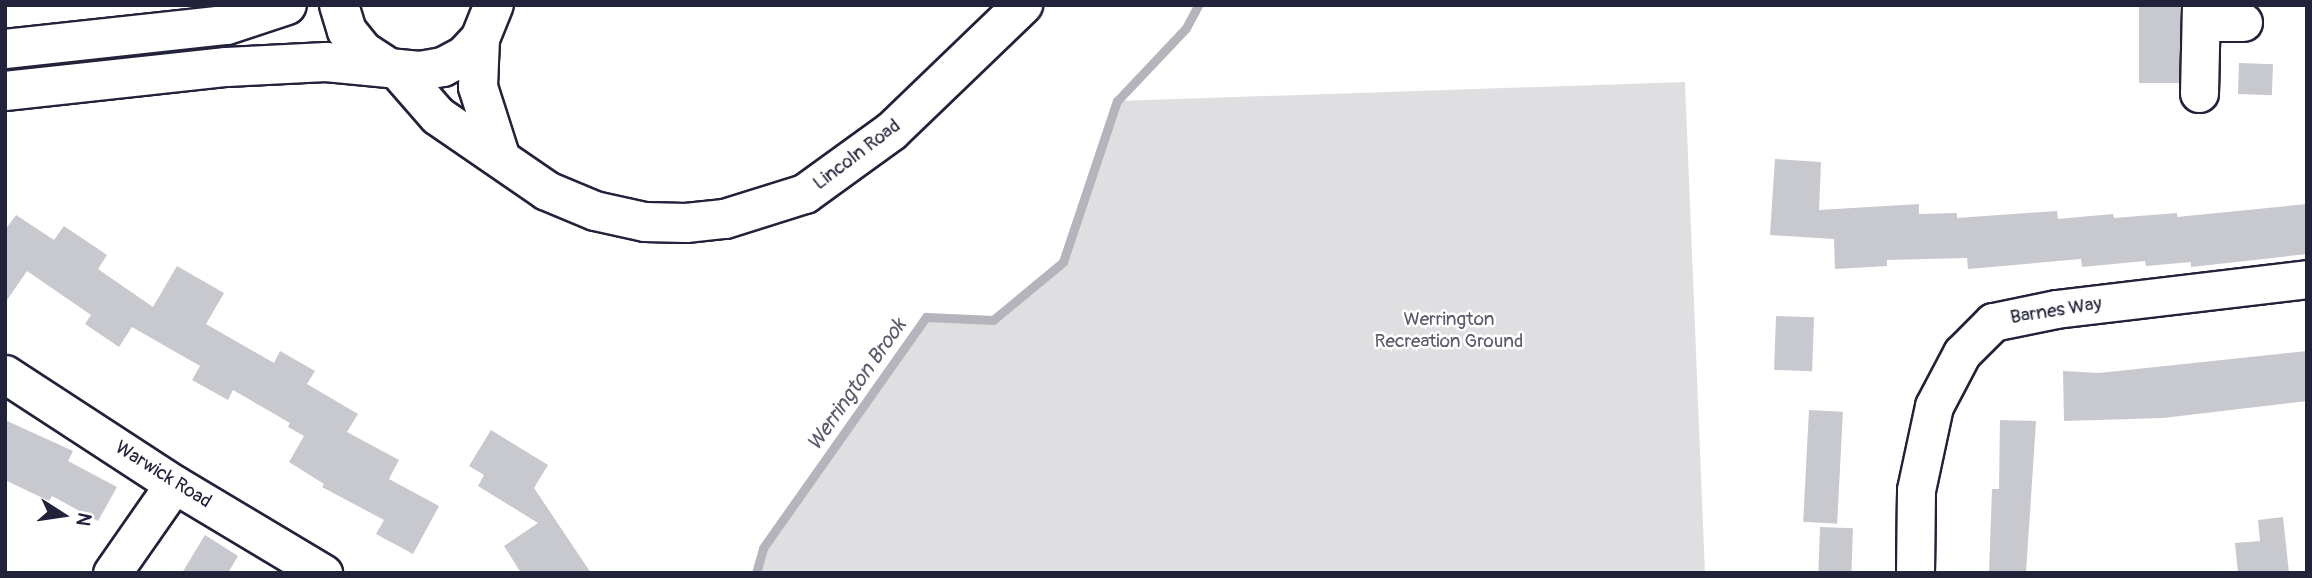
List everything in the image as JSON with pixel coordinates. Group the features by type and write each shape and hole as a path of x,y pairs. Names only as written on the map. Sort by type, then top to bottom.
{"main road":[{"path":"5,49 227,25 287,5"},
{"name":"Lincoln Road","path":"339,5 355,41 391,67 438,116 500,156 547,191 595,211 645,222 725,219 770,208 805,194 854,162 1023,5"},
{"path":"5,91 228,66 326,62 391,67 443,67 464,56 494,17"},
{"path":"494,17 478,87 500,156"}],"street":[{"path":"2199,93 2201,13 2244,22"},
{"name":"Barnes Way","path":"1915,573 1916,490 1934,406 1962,353 1993,322 2056,309 2307,279"},
{"name":"Warwick Road","path":"5,374 174,484 323,573"},
{"path":"112,573 174,484"}],"green space":[{"name":"Werrington Recreation Ground","path":"1685,82 1705,573 756,573 763,548 926,317 993,320 1063,262 1117,101"}],"building":[{"path":"2139,5 2180,5 2180,83 2139,83"},
{"path":"2239,63 2273,64 2272,95 2238,94"},
{"path":"1775,159 1821,162 1819,210 1919,204 1919,214 1957,213 1957,218 2057,211 2058,219 2113,214 2114,218 2177,213 2177,217 2307,204 2307,254 2191,267 2191,262 2146,266 2145,261 2082,267 2081,259 1968,269 1967,258 1887,260 1887,266 1835,269 1834,239 1770,235"},
{"path":"16,215 54,240 64,226 107,255 98,269 153,307 177,266 224,293 206,324 274,363 280,351 315,371 307,384 358,414 347,432 399,460 389,479 439,506 413,554 376,534 384,520 322,487 324,484 289,462 304,436 288,427 290,423 233,390 228,400 192,380 200,366 132,327 119,347 85,324 91,315 27,271 5,303 5,230"},
{"path":"1776,316 1814,317 1812,371 1774,370"},
{"path":"2307,351 2307,401 2163,418 2064,421 2063,371 2099,373"},
{"path":"1809,410 1843,412 1837,524 1803,522"},
{"path":"5,420 73,451 68,461 117,487 98,521 52,496 49,501 5,480"},
{"path":"2000,420 2036,421 2026,573 1989,573 1992,489 1999,489"},
{"path":"491,430 548,465 534,488 591,573 521,573 504,546 538,523 478,486 484,475 469,466"},
{"path":"2283,517 2289,573 2238,573 2235,543 2260,541 2258,520"},
{"path":"1820,527 1853,528 1851,573 1818,573"},
{"path":"205,535 238,556 228,573 182,573"}],"waterway":[{"name":"Werrington Brook","path":"756,573 763,548 926,317 993,320 1063,262 1117,101 1186,28 1198,5"}]}
